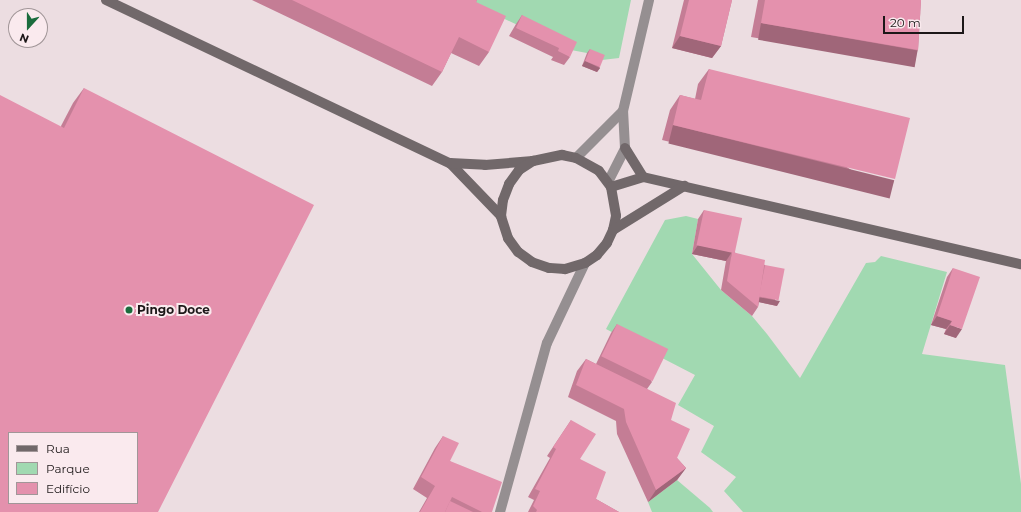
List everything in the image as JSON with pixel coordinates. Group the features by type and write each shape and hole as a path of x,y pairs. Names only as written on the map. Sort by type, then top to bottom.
{"street":[{"path":"106,0 450,163 501,216"},
{"path":"609,185 625,148 623,110 649,0"},
{"path":"576,158 623,110"},
{"path":"625,148 644,177"},
{"path":"450,163 486,165 533,161 562,155 576,158 599,172 609,185 616,216 613,230 597,255 585,263 557,269 532,262 518,252 508,238 501,216 503,200 509,184 519,170 533,161"},
{"path":"609,185 644,177 1021,264"},
{"path":"613,230 684,186"},
{"path":"500,512 547,343 585,263"}],"green space":[{"path":"464,0 631,0 619,58 602,60 587,53 571,50"},
{"path":"686,216 698,219 692,254 721,290 752,316 800,378 866,263 875,262 881,256 947,272 922,354 1005,365 1021,484 1021,512 743,512 724,491 736,477 701,452 714,426 678,405 695,375 606,329 665,220"},
{"path":"677,480 713,512 652,512 648,502"}],"building":[{"path":"292,0 477,0 476,2 506,16 489,52 459,37 442,72"},
{"path":"689,0 732,0 721,46 680,36"},
{"path":"765,0 921,0 918,50 761,23"},
{"path":"522,15 577,42 570,57 558,51 559,48 516,28"},
{"path":"590,49 605,55 600,67 585,61"},
{"path":"709,69 910,118 895,179 673,125 680,95 701,100"},
{"name":"Pingo Doce","path":"84,88 314,205 158,512 0,512 0,95 64,128"},
{"path":"704,210 742,218 735,253 697,245"},
{"path":"732,252 765,260 758,307 727,281"},
{"path":"765,265 785,269 779,300 759,296"},
{"path":"953,268 980,277 962,329 950,325 952,321 937,316"},
{"path":"617,324 668,349 652,381 601,356"},
{"path":"586,359 676,403 671,420 690,429 677,458 686,468 656,490 626,422 624,409 576,385"},
{"path":"571,420 596,434 580,459 606,472 596,499 619,512 536,512 537,510 533,506 540,491 535,489 556,449 553,447"},
{"path":"443,436 459,443 450,461 502,482 492,512 482,512 452,497 445,512 420,512 435,486 421,477"},
{"path":"450,501 473,512 445,512"}],"place":[{"name":"Pingo Doce","path":"129,310"}]}
